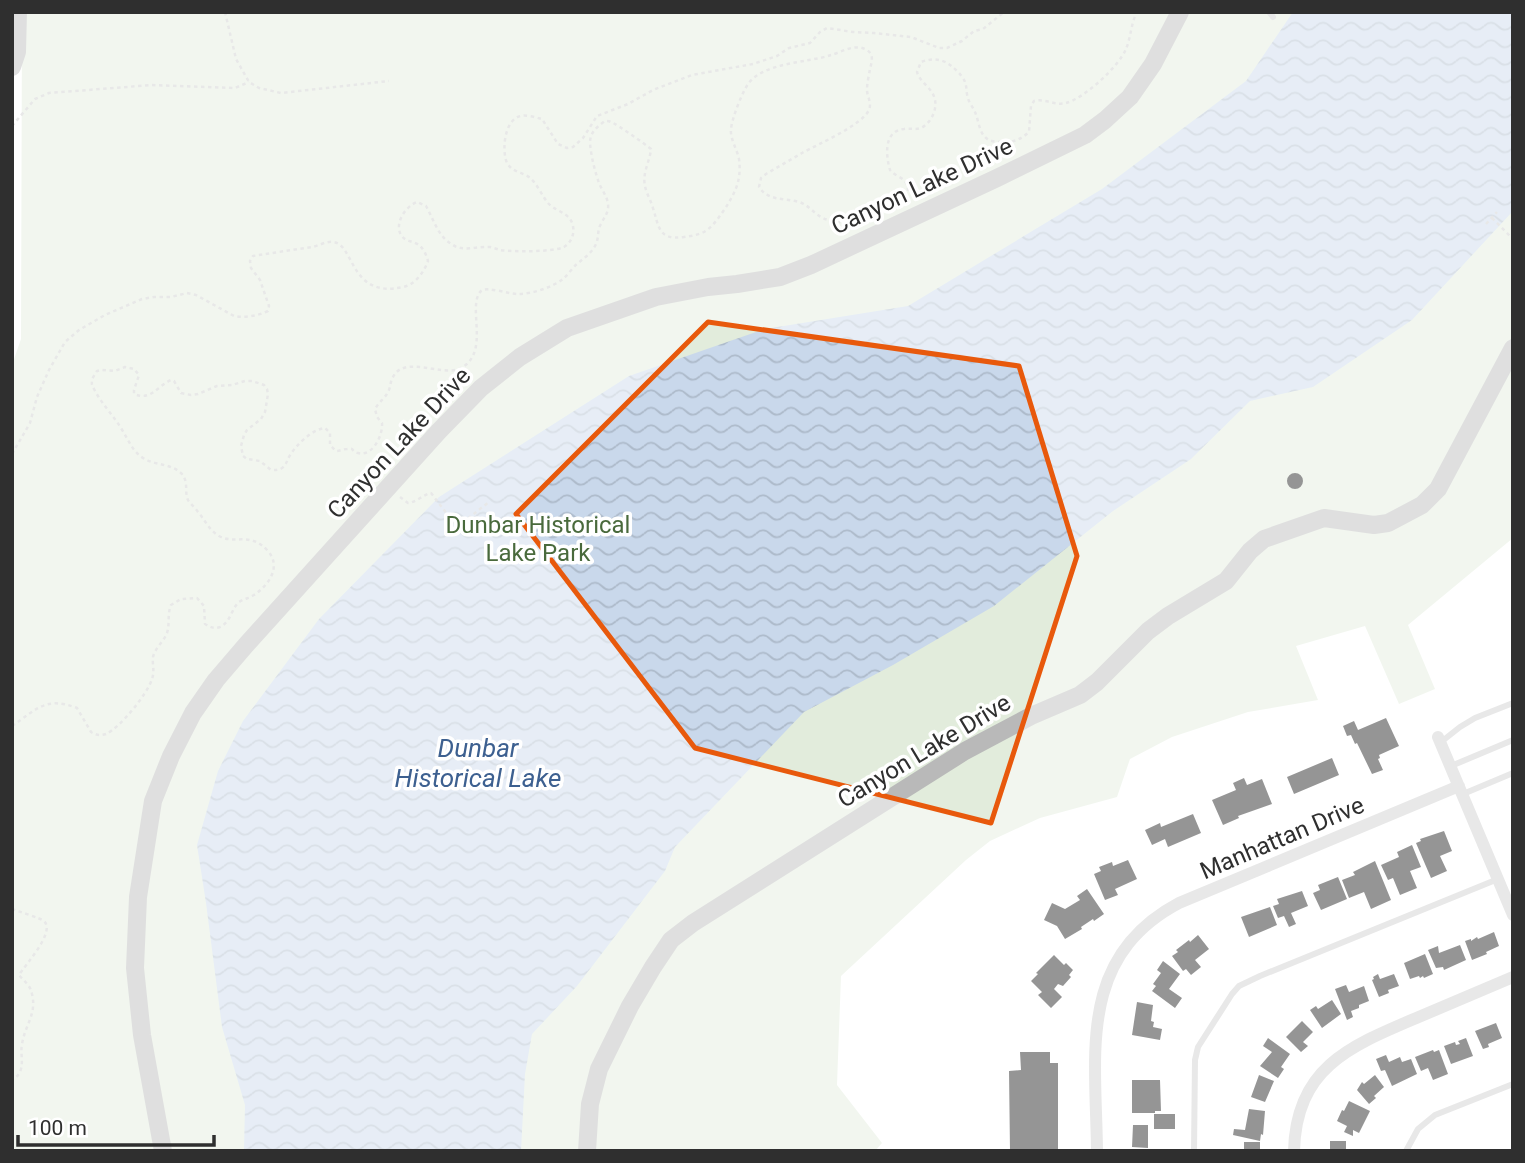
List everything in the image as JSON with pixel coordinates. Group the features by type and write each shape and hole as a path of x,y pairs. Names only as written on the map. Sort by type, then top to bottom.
{"street":[{"path":"12,67 17,52 19,12"},
{"name":"Canyon Lake Drive","path":"163,1151 142,1035 135,968 138,897 153,801 171,756 193,713 216,680 439,431 481,388 520,358 567,328 656,297 780,277 811,265 1085,135 1130,97 1153,64 1180,12"},
{"name":"Canyon Lake Drive","path":"587,1151 590,1104 599,1069 630,1006 671,940 693,923 965,751 1031,716 1080,695 1168,616 1226,581 1250,551 1264,539 1324,518 1374,525 1388,523 1422,505 1444,480 1513,348"},
{"path":"1440,740 1513,915"},
{"name":"Manhattan Drive","path":"1097,1151 1096,1037 1101,997 1117,958 1144,926 1159,914 1179,904 1461,790"},
{"path":"1294,1151 1303,1102 1325,1069 1339,1056 1369,1038 1513,977"}],"lane":[{"path":"1440,740 1475,718 1513,703"},
{"path":"1451,766 1513,740"},
{"path":"1461,790 1513,773"},
{"path":"1194,1151 1195,1060 1198,1047 1239,986 1498,878"},
{"path":"1406,1151 1418,1129 1435,1115 1513,1084"}],"path":[{"path":"225,12 236,60 248,82 259,88 281,93 389,81"},
{"path":"12,454 30,423 37,397 49,370 70,337 99,318 142,299 187,293 197,295 234,316 262,314 268,311 269,306 260,280 251,268 250,258 253,256 336,242 345,250 359,276 365,280 381,288 408,286 421,276 428,261 421,246 402,237 400,233 400,222 405,211 417,202 426,206 432,222 444,237 459,248 539,250 567,245 574,231 568,216 548,203 532,180 511,169 508,164 504,147 512,121 516,118 523,115 542,119 558,144 567,148 573,147 583,138 597,116 692,75 753,64 777,56 789,48 810,43 827,28 911,37 939,48 947,48 983,29 1004,12"},
{"path":"895,209 908,192 906,182 890,170 886,152 888,141 900,129 921,128 932,116 935,108 932,92 918,78 921,62 939,59 954,68 965,80 968,101 976,113 983,135 988,140 1011,142 1021,139 1029,132 1031,106 1034,101 1041,99 1060,104 1068,103 1095,86 1122,56 1137,12"},
{"path":"12,726 41,707 51,702 59,702 77,708 90,732 107,734 118,726 151,682 154,654 168,629 171,606 181,599 197,598 204,606 205,624 216,628 226,623 235,607 256,594 273,574 274,562 261,545 247,539 228,539 210,529 189,501 185,479 177,470 144,459 135,452 94,389 92,379 97,372 115,371 125,367 134,369 139,378 134,394 142,397 171,380 181,393 191,395 217,386 245,381 264,385 268,394 265,412 261,419 247,430 241,446 243,456 260,461 271,470 281,469 289,455 309,434 321,428 330,433 330,445 336,451 349,449 363,453 381,436 382,423 375,409 387,394 398,371 416,366 451,371 469,361 475,346 477,307 483,289 511,294 537,291 563,279 596,245 608,204 598,181 590,143 590,138 599,125 605,121 616,124 651,149 645,172 645,185 658,229 663,234 678,238 698,235 715,222 734,195 740,169 731,129 744,91 750,82 770,70 830,56 850,48 864,49 870,52 872,57 867,88 869,110 825,142 804,151 766,174 761,178 759,187 765,195 799,202 823,218 874,220"},
{"path":"12,125 34,99 50,93 152,85 235,88 248,82"},
{"path":"1486,224 1497,212"},
{"path":"1492,218 1513,239"},
{"path":"390,486 408,503 414,503 425,494 431,493 457,527"},
{"path":"453,530 489,502"},
{"path":"12,909 39,919 47,925 36,954 19,975 30,987 33,1015 21,1046 23,1058 20,1071 12,1080"}],"highlighted area":[{"path":"708,322 1019,366 1077,556 991,823 695,748 516,514"}],"green space":[{"name":"Dunbar Historical Lake Park","path":"22,12 1513,12 1513,538 1408,625 1435,689 1399,704 1365,626 1296,646 1318,700 1248,712 1172,737 1130,759 1117,797 1040,818 990,841 841,976 837,1085 882,1143 875,1151 12,1151 12,365 21,339"}],"water":[{"name":"Dunbar Historical Lake","path":"1293,12 1513,12 1513,211 1412,320 1313,387 1250,401 1191,459 1113,511 994,606 893,665 804,712 675,847 665,871 577,986 532,1034 525,1074 521,1151 244,1151 245,1105 222,1027 197,845 218,771 243,721 319,619 439,497 629,376 765,329 908,306 1102,189 1246,81"}],"building":[{"path":"1292,473 1298,473 1303,481 1301,487 1292,489 1287,484 1287,478"},
{"path":"1386,718 1399,746 1379,755 1383,770 1372,774 1357,743 1355,744 1351,735 1347,736 1343,726 1354,721 1358,730"},
{"path":"1332,758 1339,775 1294,794 1287,777"},
{"path":"1244,778 1247,785 1262,779 1272,804 1238,816 1239,818 1223,825 1212,800 1236,790 1233,783"},
{"path":"1193,814 1201,833 1168,847 1165,839 1152,845 1145,830 1160,823 1161,827"},
{"path":"1444,831 1452,851 1440,856 1447,871 1431,878 1416,843 1421,841 1420,839"},
{"path":"1412,845 1421,867 1410,871 1417,888 1400,895 1393,878 1388,880 1381,865 1399,857 1397,852"},
{"path":"1128,860 1137,879 1115,889 1118,895 1105,900 1094,874 1101,871 1099,867 1112,862 1113,866"},
{"path":"1375,861 1391,900 1371,909 1364,892 1349,898 1342,880 1355,875 1353,872"},
{"path":"1338,877 1347,899 1321,910 1313,893 1320,890 1318,885"},
{"path":"1087,889 1104,914 1065,939 1057,926 1044,920 1052,903 1065,909 1080,900 1077,896"},
{"path":"1302,891 1308,906 1291,913 1296,924 1289,927 1284,916 1278,918 1273,906 1279,904 1277,899"},
{"path":"1270,907 1277,925 1249,937 1241,917"},
{"path":"1494,932 1499,946 1472,960 1465,941"},
{"path":"1198,935 1209,949 1195,960 1201,967 1191,975 1186,969 1183,971 1172,956 1178,952 1176,950"},
{"path":"1460,945 1466,960 1444,970 1443,967 1436,968 1428,950 1438,946 1439,953"},
{"path":"1425,954 1433,974 1410,979 1404,963"},
{"path":"1054,955 1073,970 1063,986 1058,984 1054,989 1062,997 1051,1008 1038,995 1042,992 1031,981"},
{"path":"1163,961 1180,974 1169,989 1182,998 1175,1008 1152,991 1156,986 1153,984 1161,973 1157,970"},
{"path":"1378,974 1380,979 1394,974 1399,986 1379,997 1372,980"},
{"path":"1346,985 1349,992 1364,986 1369,1001 1351,1011 1353,1017 1347,1020 1335,989"},
{"path":"1332,1000 1341,1014 1322,1028 1310,1010 1316,1006 1318,1009"},
{"path":"1137,1002 1153,1005 1151,1021 1154,1022 1153,1027 1162,1029 1160,1040 1132,1035"},
{"path":"1302,1021 1313,1032 1303,1042 1308,1046 1301,1052 1286,1037"},
{"path":"1496,1023 1502,1038 1483,1049 1475,1031"},
{"path":"1268,1038 1290,1054 1281,1067 1284,1069 1278,1078 1260,1066 1272,1052 1263,1046"},
{"path":"1466,1038 1473,1056 1451,1064 1444,1046 1455,1042 1456,1045 1460,1044 1458,1041"},
{"path":"1439,1050 1448,1074 1433,1080 1428,1068 1421,1071 1415,1057"},
{"path":"1020,1052 1050,1052 1050,1063 1058,1063 1058,1151 1010,1151 1009,1071 1021,1070"},
{"path":"1386,1055 1389,1062 1400,1057 1402,1062 1411,1059 1417,1074 1392,1086 1385,1070 1381,1071 1376,1059"},
{"path":"1259,1075 1274,1081 1265,1102 1251,1097"},
{"path":"1375,1075 1384,1087 1369,1104 1357,1090 1362,1082 1364,1084"},
{"path":"1132,1080 1160,1080 1161,1111 1132,1113"},
{"path":"1349,1101 1370,1111 1359,1133 1353,1130 1353,1136 1344,1132 1347,1126 1337,1121"},
{"path":"1249,1109 1265,1111 1260,1141 1233,1135 1234,1129 1245,1130"},
{"path":"1154,1114 1175,1114 1175,1129 1154,1129"},
{"path":"1133,1125 1148,1125 1148,1148 1132,1147"},
{"path":"1330,1141 1346,1141 1346,1151 1330,1151"},
{"path":"1244,1142 1260,1142 1260,1151 1244,1151"}]}
